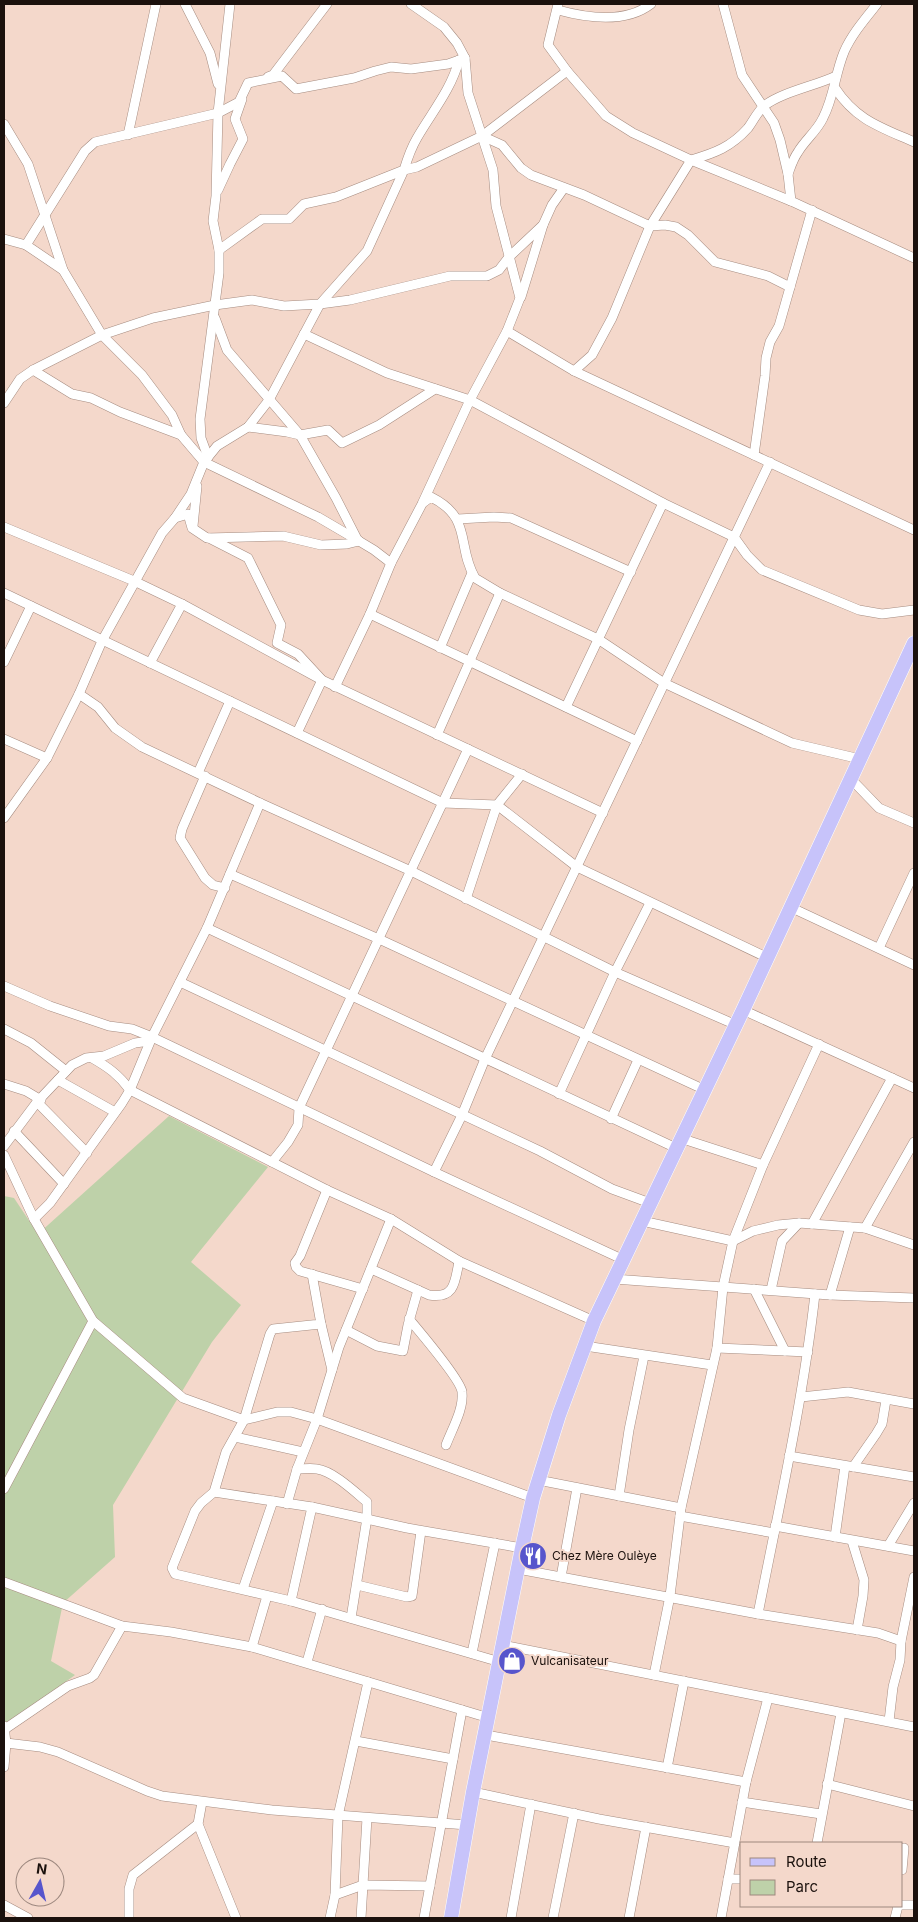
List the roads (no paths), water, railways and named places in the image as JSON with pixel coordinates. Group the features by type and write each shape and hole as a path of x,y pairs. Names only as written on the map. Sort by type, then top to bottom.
{"main road":[{"path":"451,1918 473,1792 486,1735 522,1548 538,1480 559,1415 594,1320 768,958 914,643"}],"street":[{"path":"128,135 156,4"},
{"path":"185,4 210,52 220,94"},
{"path":"206,460 201,438 200,419 214,316 219,250 213,221 216,196 218,113 230,4"},
{"path":"26,246 85,151 95,142 218,113 239,102 248,83 273,75 327,4"},
{"path":"412,4 444,27 457,43 468,93 493,170 496,206 520,298"},
{"path":"651,4 636,12 605,18 585,17 558,7 548,45 567,71 606,116 633,134 812,210 914,258"},
{"path":"723,4 742,75 774,123 780,140 788,174 791,201"},
{"path":"788,174 798,152 822,121 835,88 836,76 844,53 854,33 877,4"},
{"path":"248,83 282,76 296,89 354,78 375,70 391,68 411,69 448,64 462,59"},
{"path":"4,818 47,758 79,694 102,641 134,581 162,533 191,494 206,460 217,446 248,427 270,400 320,304 367,251 416,139 436,110 462,59"},
{"path":"219,250 262,219 289,218 304,204 336,197 404,170 417,167 482,136 567,71"},
{"path":"574,371 592,355 612,318 650,226 691,160 718,152 734,142 764,107 787,94 836,76"},
{"path":"216,196 243,139 235,119 248,83"},
{"path":"835,88 844,102 856,113 870,122 914,142"},
{"path":"4,125 28,164 46,213 63,270 102,335 142,375 172,415 181,435 206,460 318,517 374,550 391,563"},
{"path":"482,136 502,145 522,168 531,175 584,195 650,226 676,227 688,234 714,262 768,276 790,287"},
{"path":"335,687 370,614 391,563 422,504 470,400 507,331 520,298 543,225 552,204 564,188"},
{"path":"754,454 766,358 770,342 780,326 812,210"},
{"path":"4,403 20,379 33,370 102,335 153,318 215,305 252,300 284,306 320,304 350,300 450,276 487,276 499,270 509,257 543,225"},
{"path":"4,239 26,246 63,270"},
{"path":"214,316 227,350 300,435 359,541"},
{"path":"507,331 574,371 914,530"},
{"path":"304,334 387,373 470,400 663,503 734,537 747,555 762,570 859,610 882,614 914,610"},
{"path":"33,370 72,394 91,398 181,435"},
{"path":"248,427 300,435 328,430 342,443 379,425 435,389"},
{"path":"434,1172 462,1115 485,1059 545,937 770,462"},
{"path":"198,477 193,527 207,538 282,536 321,545 347,544 359,541"},
{"path":"422,504 431,496 448,508 458,519 472,573 475,578 500,593 598,640 664,683 792,743 860,760"},
{"path":"566,707 663,503"},
{"path":"175,518 188,514 192,528 207,538 248,558 281,626 277,643 298,654 322,680"},
{"path":"458,519 511,518 631,572"},
{"path":"4,527 134,581 182,604 335,687 603,813"},
{"path":"440,648 472,573"},
{"path":"4,593 443,803 497,806 577,867 768,958"},
{"path":"437,735 500,593"},
{"path":"150,663 182,604"},
{"path":"4,662 31,606"},
{"path":"370,614 637,741"},
{"path":"297,733 322,680"},
{"path":"79,694 98,707 115,728 142,747 410,871 615,972 736,1025"},
{"path":"225,888 213,885 206,878 180,838 201,774 230,701"},
{"path":"4,739 47,758"},
{"path":"272,1162 288,1142 298,1125 299,1108 468,749"},
{"path":"466,899 497,806 522,774"},
{"path":"851,779 879,808 914,823"},
{"path":"34,1219 50,1203 130,1090 151,1039 207,928 260,803"},
{"path":"879,948 914,873"},
{"path":"230,874 379,938 705,1090"},
{"path":"559,1094 615,972 650,902"},
{"path":"790,907 914,965"},
{"path":"207,928 611,1119 678,1143 763,1165"},
{"path":"180,982 540,1152 612,1190 650,1203"},
{"path":"4,986 50,1006 109,1026 132,1029 624,1260"},
{"path":"743,1010 914,1088"},
{"path":"4,1029 31,1043 66,1071"},
{"path":"4,1146 14,1131 72,1064 79,1060 104,1056 135,1043 151,1039"},
{"path":"654,1675 670,1596 681,1512 716,1348 723,1287 733,1242 763,1165 819,1044"},
{"path":"92,1058 115,1072 130,1090 327,1190 391,1220 459,1262 594,1320"},
{"path":"611,1119 638,1060"},
{"path":"812,1224 892,1078"},
{"path":"58,1080 115,1112"},
{"path":"4,1084 26,1091 39,1101 87,1153"},
{"path":"14,1131 64,1184"},
{"path":"865,1228 914,1142"},
{"path":"4,1155 34,1219 93,1321 184,1398 244,1420 277,1412 299,1414 317,1419 533,1498"},
{"path":"327,1190 300,1256 295,1263 296,1267 300,1271 363,1289"},
{"path":"287,1504 297,1469 317,1419 346,1330 391,1220"},
{"path":"642,1221 733,1242 753,1231 778,1225 850,1226 865,1228 914,1245"},
{"path":"771,1290 782,1242 799,1224"},
{"path":"830,1295 850,1226"},
{"path":"371,1269 429,1295 439,1297 446,1294 455,1283 459,1262"},
{"path":"312,1274 332,1370"},
{"path":"614,1279 830,1295 914,1298"},
{"path":"754,1289 785,1351"},
{"path":"346,1330 377,1346 403,1351 409,1319 418,1290"},
{"path":"758,1614 801,1397 815,1294"},
{"path":"409,1319 430,1344 462,1391 462,1404 446,1445"},
{"path":"4,1489 93,1321"},
{"path":"321,1324 273,1329 270,1334 244,1420 226,1452 214,1492 195,1511 172,1568 173,1572 322,1609 500,1662"},
{"path":"585,1346 712,1365"},
{"path":"716,1348 808,1352"},
{"path":"619,1496 629,1430 644,1356"},
{"path":"801,1397 848,1392 914,1404"},
{"path":"835,1536 849,1467 879,1429 886,1400"},
{"path":"235,1437 303,1452"},
{"path":"789,1456 914,1477"},
{"path":"297,1469 320,1470 350,1487 367,1502 352,1618"},
{"path":"538,1480 619,1496 681,1512 774,1530 835,1536 852,1541 914,1551"},
{"path":"561,1577 577,1488"},
{"path":"214,1492 312,1507 421,1531 522,1548"},
{"path":"243,1589 273,1500"},
{"path":"888,1546 914,1503"},
{"path":"291,1601 312,1507"},
{"path":"357,1585 407,1597 412,1596 421,1531"},
{"path":"852,1541 864,1580 857,1630"},
{"path":"472,1653 495,1544"},
{"path":"518,1569 758,1614 878,1633 902,1641"},
{"path":"889,1721 914,1577"},
{"path":"4,1582 122,1626 171,1632 252,1647 489,1718"},
{"path":"252,1647 267,1596"},
{"path":"307,1662 322,1609"},
{"path":"4,1767 6,1744 4,1727 68,1686 94,1675 122,1626"},
{"path":"503,1645 914,1727"},
{"path":"667,1768 684,1681"},
{"path":"330,1918 335,1895 338,1816 368,1682"},
{"path":"721,1918 746,1782 768,1698"},
{"path":"424,1918 462,1710"},
{"path":"817,1842 841,1713"},
{"path":"486,1735 746,1782"},
{"path":"356,1741 453,1759"},
{"path":"6,1744 49,1749 154,1794 202,1802 338,1816 467,1826"},
{"path":"827,1784 914,1806"},
{"path":"473,1792 574,1814 735,1843"},
{"path":"202,1802 198,1824 236,1918"},
{"path":"742,1802 822,1814"},
{"path":"511,1918 531,1804"},
{"path":"553,1918 574,1814"},
{"path":"361,1918 367,1818"},
{"path":"129,1918 129,1889 133,1875 198,1824"},
{"path":"629,1918 646,1827"},
{"path":"903,1859 904,1848"},
{"path":"728,1879 740,1880"},
{"path":"335,1895 363,1885 430,1886"},
{"path":"4,1905 28,1918"}],"place":[{"name":"Chez Mère Oulèye","path":"533,1556"},
{"name":"Vulcanisateur","path":"512,1661"}]}
